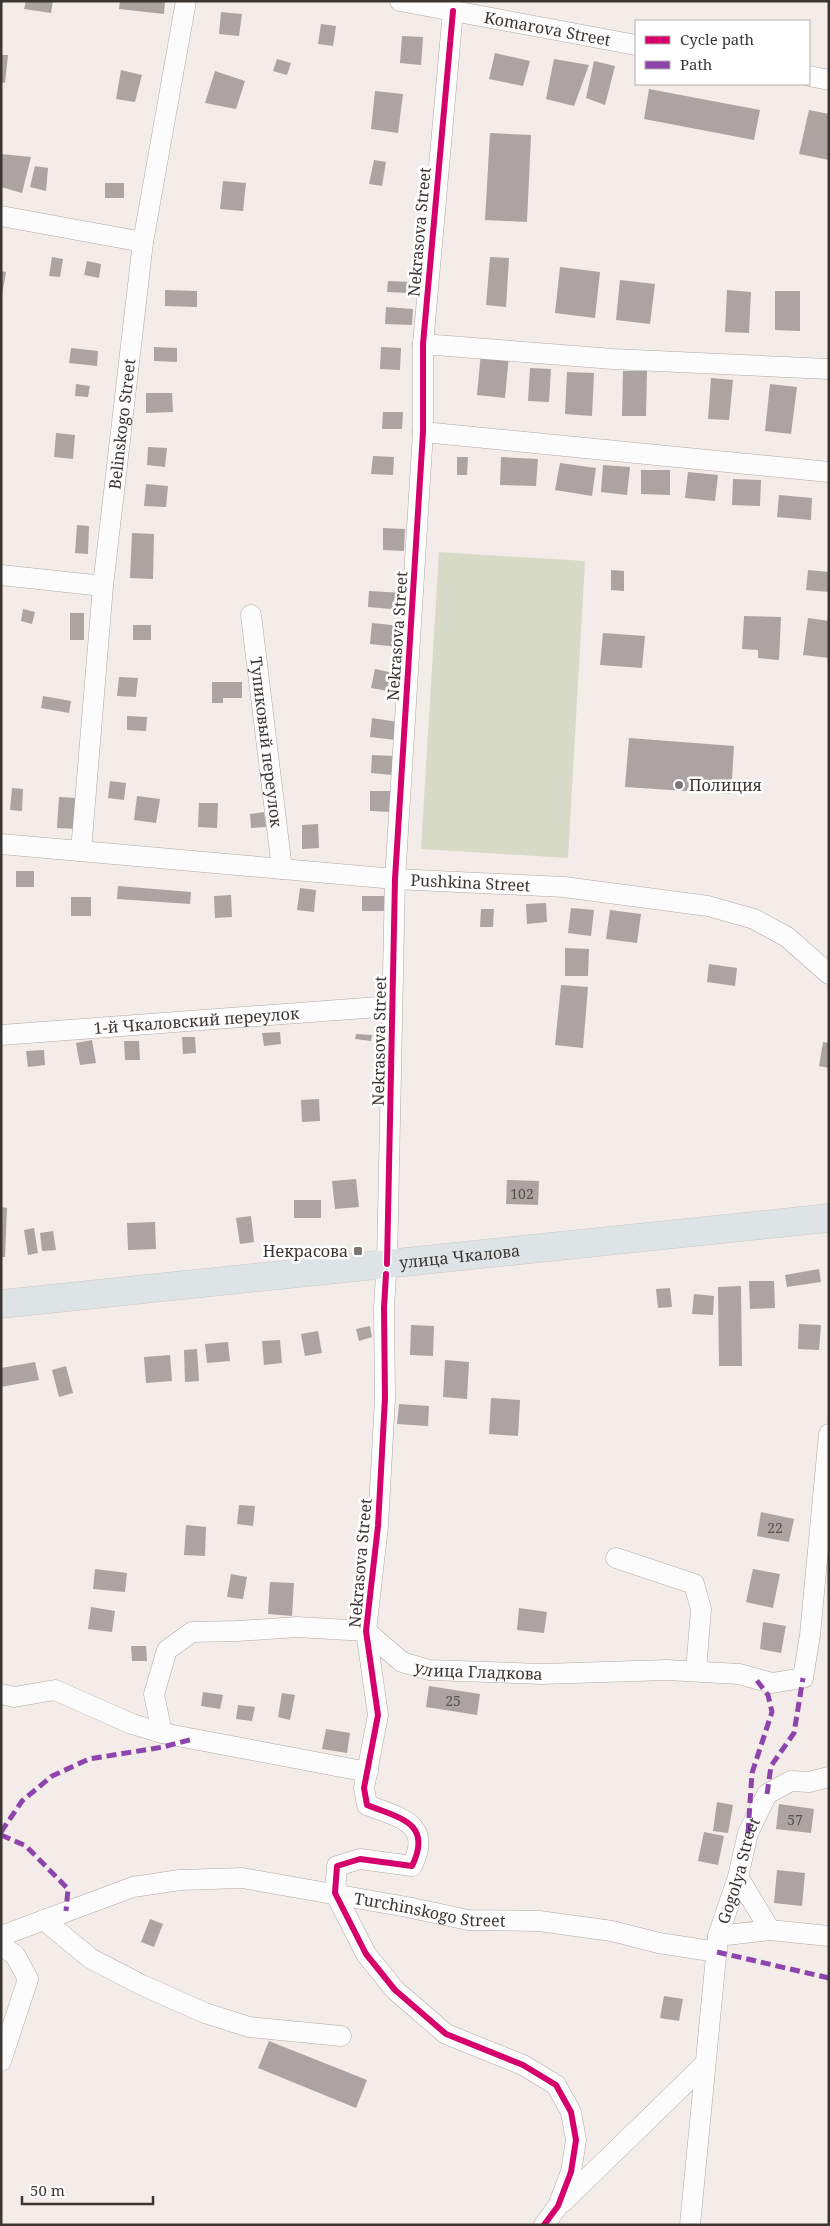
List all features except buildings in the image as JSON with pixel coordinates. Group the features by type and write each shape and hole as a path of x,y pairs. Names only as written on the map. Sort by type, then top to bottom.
{"main road":[{"name":"улица Чкалова","path":"1,1314 829,1218"},
{"name":"улица Чкалова","path":"1,1304 829,1228"}],"street":[{"name":"Belinskogo Street","path":"81,851 103,586 143,242 186,1"},
{"name":"Komarova Street","path":"400,1 635,45"},
{"name":"Nekrasova Street","path":"335,1893 337,1866 360,1860 412,1866 418,1852 418,1836 408,1821 368,1805 364,1788 378,1715 366,1631 379,1506 385,1398 384,1308 391,1127 395,879 423,432 423,344 453,11"},
{"path":"810,76 829,80"},
{"path":"1,216 143,242"},
{"path":"423,344 613,358 829,369"},
{"path":"423,432 829,472"},
{"path":"1,575 103,586"},
{"name":"Тупиковый переулок","path":"251,615 282,869"},
{"name":"Pushkina Street","path":"1,844 395,879 564,887 708,906 754,919 787,937 829,974"},
{"name":"1-й Чкаловский переулок","path":"1,1035 392,1006"},
{"path":"822,1569 829,1434"},
{"path":"616,1558 694,1584 701,1609 696,1671"},
{"name":"улица Гладкова","path":"366,1631 402,1662 429,1670 542,1674 667,1670 696,1671 740,1674 772,1683 803,1678 822,1569"},
{"path":"162,1733 154,1694 167,1650 192,1632 297,1627 366,1631"},
{"path":"1,1694 14,1697 55,1690 132,1724 162,1733 368,1772"},
{"name":"Gogolya Street","path":"690,2225 717,1944 738,1877 748,1832 767,1794 791,1781 809,1782 829,1777"},
{"path":"738,1877 770,1930 829,1936"},
{"name":"Turchinskogo Street","path":"1,1936 133,1887 180,1880 242,1878 335,1893 468,1920 539,1921 612,1931 659,1943 717,1944 770,1930"},
{"path":"335,1893 366,1954 395,1990 446,2034 523,2065 556,2085 571,2112 576,2140 571,2172 558,2206"},
{"path":"44,1920 90,1958 142,1985 205,2013 249,2027 341,2036"},
{"path":"1,1946 15,1955 28,1979 1,2061"},
{"path":"544,2225 558,2206 593,2171 705,2064"}],"green space":[{"path":"439,552 585,561 568,858 421,849"}],"marked path":[{"path":"748,1833 752,1773 772,1712 768,1695 755,1678"},
{"path":"767,1794 771,1766 794,1733 803,1678"},
{"path":"1,1832 22,1801 52,1776 89,1759 163,1747 193,1739"},
{"path":"1,1835 26,1846 68,1889 66,1911"},
{"path":"717,1952 829,1978"}],"cycle path":[{"path":"387,1264 395,879 423,432 423,344 453,11"},
{"path":"386,1274 384,1308 385,1398 378,1526 366,1631 378,1715 364,1788 367,1805 410,1824 416,1831 418,1840 417,1852 412,1866 360,1859 337,1866 335,1893 366,1954 395,1990 446,2034 523,2065 556,2085 571,2112 576,2140 571,2172 558,2206 544,2225"}],"place":[{"name":"Полиция","path":"679,785"},
{"name":"Некрасова","path":"358,1251"}]}
